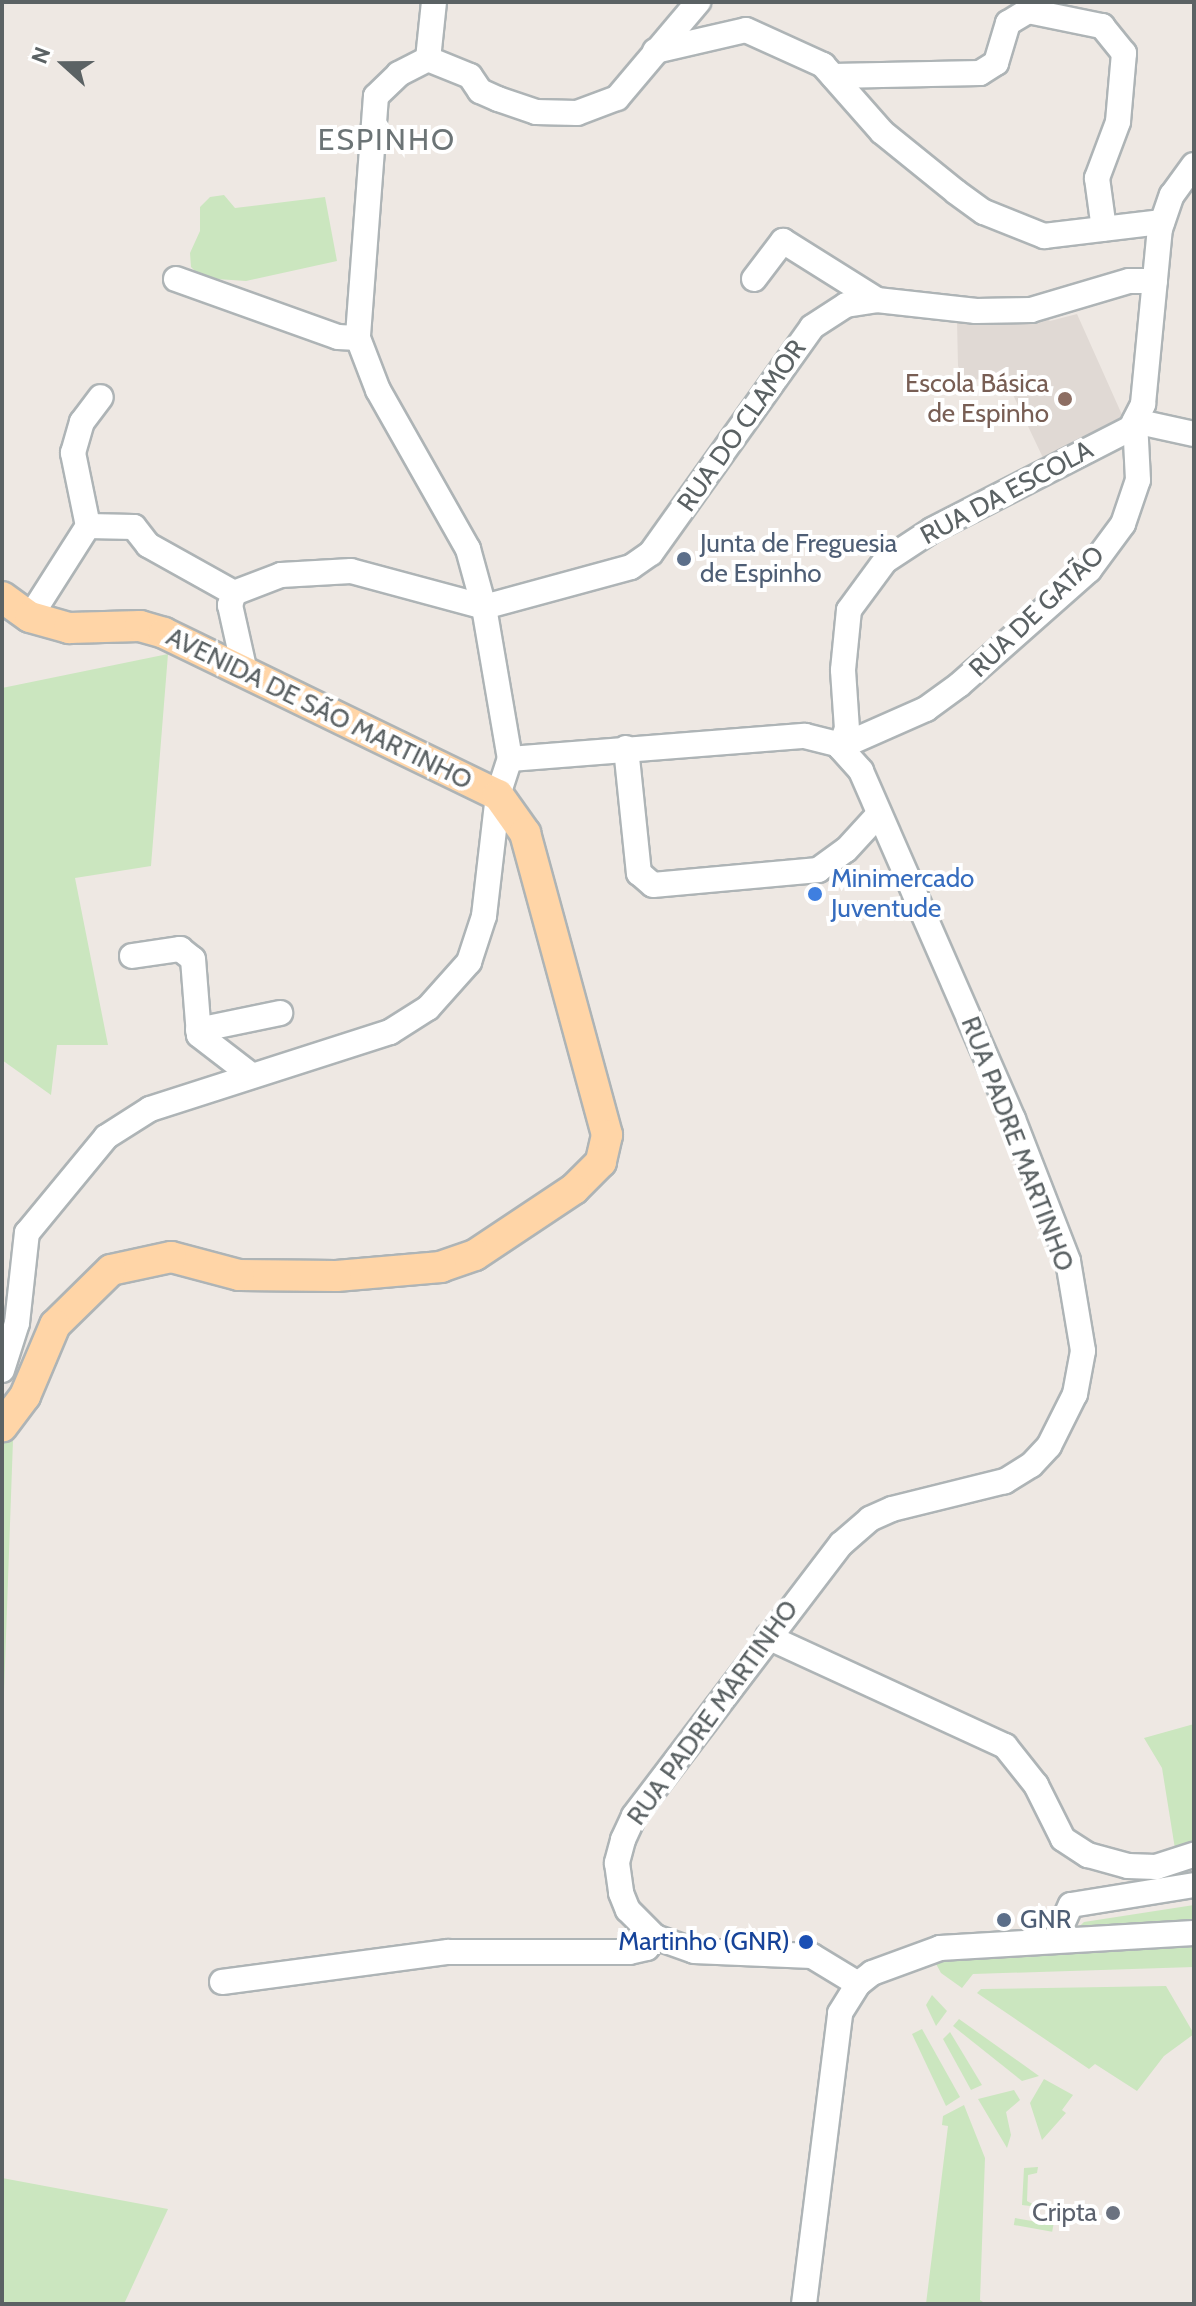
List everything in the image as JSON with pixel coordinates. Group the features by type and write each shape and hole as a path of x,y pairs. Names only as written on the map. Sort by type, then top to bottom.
{"main road":[{"name":"AVENIDA DE SÃO MARTINHO","path":"2,597 30,617 69,628 140,626 245,672 498,795"},
{"path":"2,1426 25,1396 55,1325 93,1283 120,1266 171,1257 239,1275 283,1276 441,1267 475,1255 574,1189 601,1162 607,1135 601,1101 525,833 498,795"}],"street":[{"path":"428,59 434,2"},
{"path":"2,1370 17,1323 22,1253 41,1214 125,1121 251,1075 401,1027 428,1008 469,962 484,916 498,795 510,759 484,607 468,549 378,390 358,338 376,96 399,74 428,59 470,76 480,91 498,99 536,112 577,113 617,98 698,2"},
{"path":"833,76 851,72 980,73 996,63 1008,23 1028,11 1102,26 1124,53 1118,122 1097,178 1104,229"},
{"path":"655,51 746,30 823,65 882,132 984,212 1044,236 1162,222"},
{"name":"RUA DE GATÃO","path":"840,747 937,701 1089,570 1123,524 1138,480 1135,421 1143,404 1162,222 1172,195 1194,165"},
{"path":"754,279 783,241 877,300"},
{"path":"176,279 338,337 358,338"},
{"name":"RUA DO CLAMOR","path":"484,607 631,567 651,553 812,327 846,305 877,300 976,311 1031,310 1129,281 1155,281"},
{"path":"30,617 88,526 73,453 82,422 101,397"},
{"path":"1135,421 1194,434"},
{"name":"RUA DA ESCOLA","path":"840,747 847,729 843,670 849,610 885,561 932,530 1131,428 1135,421"},
{"path":"88,526 134,527 148,545 234,593"},
{"path":"234,593 281,575 351,571 484,607"},
{"path":"234,593 230,605 245,672"},
{"path":"510,759 805,736 840,747"},
{"name":"RUA PADRE MARTINHO","path":"840,747 861,771 1013,1119 1068,1261 1083,1351 1075,1394 1049,1446 1031,1465 1005,1481 870,1519 841,1544 634,1816 617,1863 621,1893 628,1910 655,1937 694,1951 812,1956 858,1984"},
{"path":"626,748 639,873 653,885 818,870 846,850 879,814"},
{"path":"132,956 180,949 193,959 198,1030 251,1075"},
{"path":"198,1030 280,1013"},
{"path":"768,1637 1005,1746 1036,1785 1063,1839 1088,1855 1142,1867 1194,1855"},
{"path":"1056,1938 1071,1905 1194,1885"},
{"path":"804,2304 840,2013 858,1984 872,1973 940,1948 1056,1938 1192,1933"},
{"path":"222,1982 448,1952 629,1952 647,1948 655,1937"}],"shaded area":[{"name":"Escola Básica de Espinho","path":"1077,314 1123,417 1045,462 1005,378 965,380 958,366 957,321 987,324 1043,316 1050,321"}],"green space":[{"path":"224,195 235,208 325,197 337,261 246,281 202,278 191,267 190,253 200,231 200,207 210,197"},
{"path":"168,654 151,866 75,878 108,1045 57,1045 51,1095 2,1060 2,688"},
{"path":"13,1440 2,1748 2,1442"},
{"path":"1194,1724 1194,1847 1176,1855 1162,1768 1144,1738"},
{"path":"1194,1905 1194,1967 973,1974 962,1988 941,1973 935,1962 954,1953 1059,1946 1084,1922"},
{"path":"1166,1986 1194,2034 1164,2056 1137,2091 1095,2064 1089,2069 977,1993 981,1989"},
{"path":"932,1995 947,2011 936,2026 926,2005"},
{"path":"959,2019 1039,2076 1022,2081 953,2026"},
{"path":"922,2029 960,2097 946,2106 912,2034"},
{"path":"950,2032 982,2085 971,2090 943,2039"},
{"path":"1044,2079 1073,2095 1062,2110 1066,2113 1042,2140 1030,2103"},
{"path":"1014,2090 1020,2100 1006,2112 1011,2135 1007,2148 978,2099"},
{"path":"964,2105 985,2158 980,2300 986,2304 926,2304 948,2126 942,2125 943,2116"},
{"path":"1038,2167 1037,2173 1028,2175 1027,2201 1038,2207 1022,2205 1024,2168"},
{"path":"2,2178 168,2209 124,2304 2,2304"},
{"path":"1015,2218 1053,2225 1052,2232 1014,2225"}],"place":[{"name":"Escola Básica de Espinho","path":"1065,399"},
{"name":"Junta de Freguesia de Espinho","path":"684,559"},
{"name":"Minimercado Juventude","path":"815,894"},
{"name":"GNR","path":"1004,1920"},
{"name":"Martinho (GNR)","path":"806,1942"},
{"name":"Cripta","path":"1113,2213"}],"district":[{"name":"ESPINHO","path":"387,140"}]}
